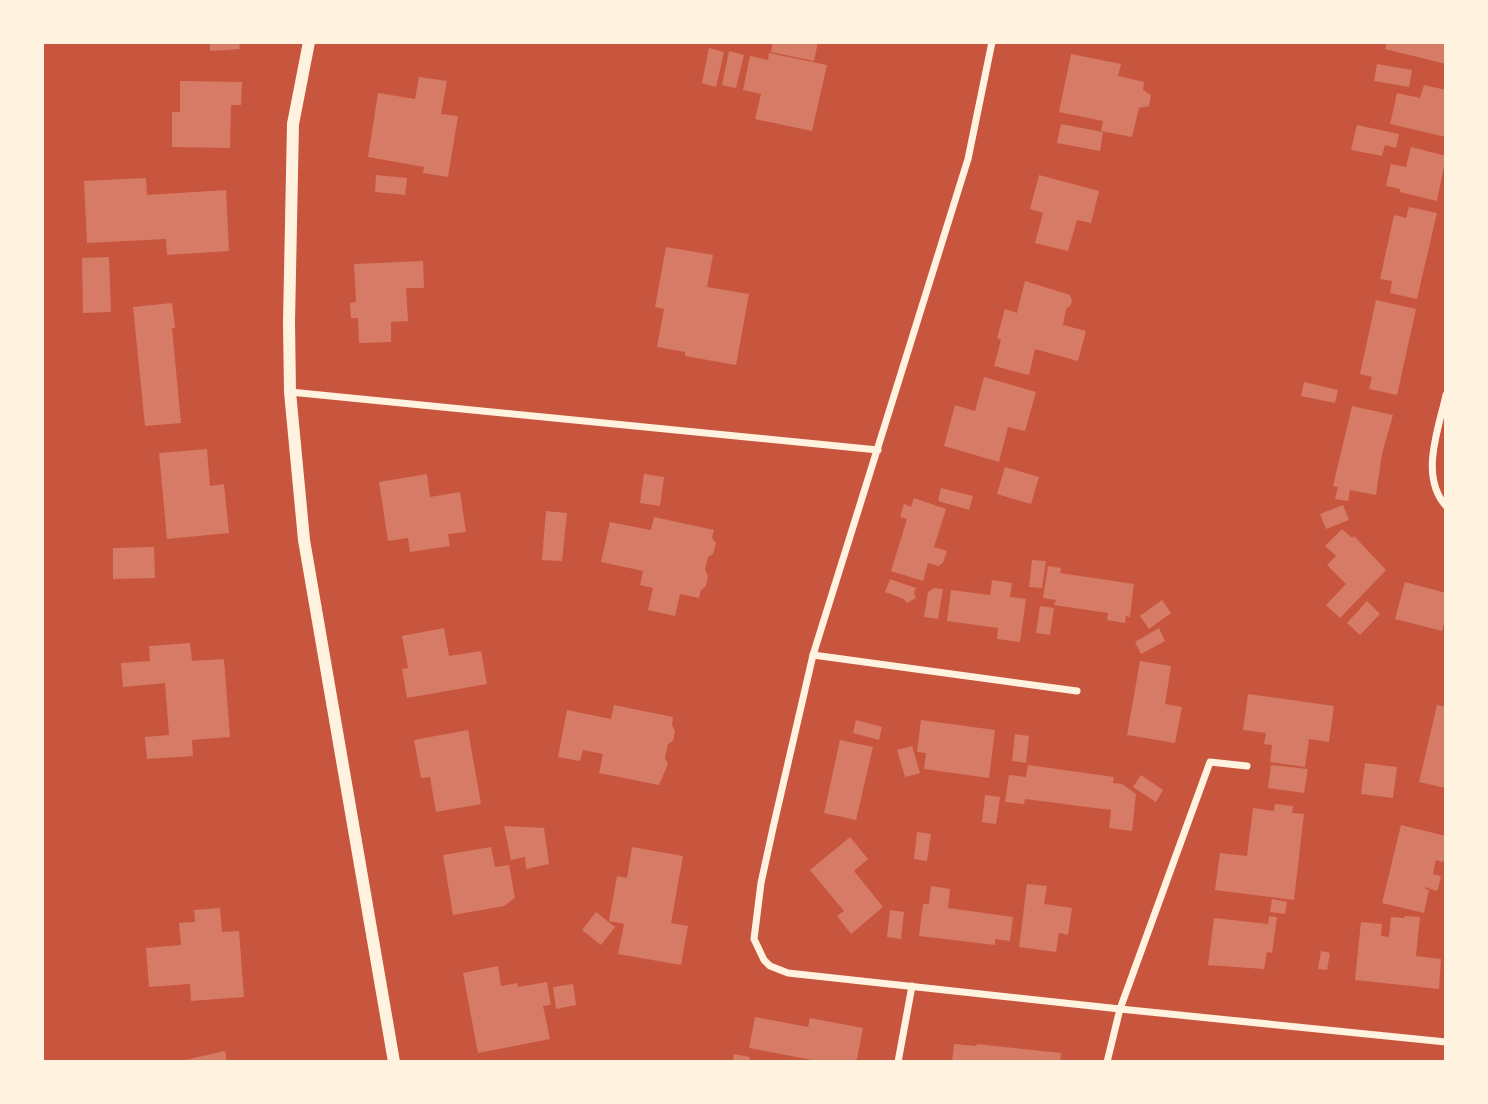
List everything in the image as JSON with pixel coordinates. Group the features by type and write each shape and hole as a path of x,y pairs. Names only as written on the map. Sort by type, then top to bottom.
{"street":[{"path":"309,42 293,124 290,392 304,540 394,1062"},
{"path":"992,42 968,159 813,654 761,883 754,939 764,960 770,966 788,973 1120,1010 1446,1042"},
{"path":"290,392 878,450"},
{"path":"1446,395 1432,459 1434,479 1441,501 1446,506"},
{"path":"813,654 1077,691"},
{"path":"1107,1062 1120,1010 1210,762 1247,766"},
{"path":"898,1062 912,986"}],"building":[{"path":"210,42 239,42 240,49 210,51"},
{"path":"773,42 818,42 814,61 771,52"},
{"path":"1387,42 1446,42 1446,64 1385,49"},
{"path":"709,48 724,52 716,87 702,83"},
{"path":"729,51 744,55 736,88 722,85"},
{"path":"769,53 827,65 812,131 755,119 761,94 743,90 750,56 768,60"},
{"path":"1071,54 1121,64 1118,76 1144,82 1143,90 1151,95 1149,106 1139,108 1132,137 1101,131 1103,121 1059,112"},
{"path":"1377,64 1412,70 1409,87 1374,81"},
{"path":"419,77 447,81 441,114 458,116 448,177 423,173 424,167 368,157 378,93 415,99"},
{"path":"180,81 242,82 241,105 231,105 230,148 172,147 172,112 180,112"},
{"path":"1424,85 1446,90 1446,137 1390,124 1397,93 1420,98"},
{"path":"1061,124 1103,132 1100,151 1057,143"},
{"path":"1357,125 1399,134 1396,148 1385,145 1382,156 1351,150"},
{"path":"1411,147 1446,156 1437,201 1386,186 1391,164 1406,167"},
{"path":"376,175 407,178 405,195 375,192"},
{"path":"1039,175 1099,191 1091,223 1077,220 1068,251 1035,243 1043,213 1030,209"},
{"path":"146,178 147,195 226,190 229,251 167,255 166,239 87,243 84,181"},
{"path":"1409,207 1437,213 1417,299 1390,293 1392,281 1380,279 1394,215 1406,218"},
{"path":"666,247 713,255 707,287 749,294 736,365 685,356 685,352 657,347 664,309 655,307"},
{"path":"109,257 111,312 83,313 82,258"},
{"path":"423,261 424,288 406,288 408,321 391,322 391,342 359,343 358,318 351,318 350,303 356,302 354,264"},
{"path":"1025,281 1070,295 1072,301 1066,309 1063,325 1086,331 1078,361 1035,349 1029,375 994,366 1001,340 997,338 1005,309 1017,313"},
{"path":"1376,300 1416,309 1397,395 1369,389 1372,377 1360,374"},
{"path":"172,303 181,423 145,426 133,307"},
{"path":"984,377 1036,392 1025,431 1008,427 999,462 944,446 955,405 975,411"},
{"path":"1304,382 1338,390 1335,403 1301,396"},
{"path":"1352,406 1393,415 1382,454 1376,495 1350,490 1348,501 1335,499 1338,487 1333,486"},
{"path":"207,449 210,486 224,484 229,533 167,539 159,453"},
{"path":"1005,467 1039,477 1031,504 997,494"},
{"path":"427,474 430,497 460,492 466,532 448,534 450,546 410,552 408,538 388,541 379,482"},
{"path":"644,474 664,477 660,506 640,503"},
{"path":"941,488 973,496 969,510 938,501"},
{"path":"914,498 946,509 934,547 947,551 943,563 938,566 928,563 923,581 891,571 907,519 900,517 904,504 911,507"},
{"path":"1343,505 1349,520 1326,529 1320,514"},
{"path":"546,511 567,513 562,561 542,560"},
{"path":"654,517 714,530 712,538 716,543 713,554 708,557 706,586 701,590 699,598 680,594 675,616 648,610 653,588 640,585 643,571 601,562 610,522 651,530"},
{"path":"1342,529 1352,538 1354,536 1386,570 1340,618 1326,605 1346,584 1327,565 1336,556 1325,546"},
{"path":"154,547 155,578 113,579 113,548"},
{"path":"1032,560 1046,561 1042,588 1029,587"},
{"path":"1048,566 1061,568 1060,573 1134,584 1130,617 1126,616 1125,623 1107,620 1108,613 1054,605 1056,600 1043,598"},
{"path":"890,579 916,588 916,598 907,603 904,599 885,592"},
{"path":"992,580 1012,583 1010,597 1026,599 1020,642 997,639 998,628 947,621 951,590 990,595"},
{"path":"1405,582 1446,593 1446,614 1442,631 1395,619"},
{"path":"934,588 943,589 938,619 924,617 928,592"},
{"path":"1162,600 1171,613 1149,629 1140,616"},
{"path":"1367,601 1380,614 1360,635 1347,623"},
{"path":"1040,606 1054,608 1050,635 1036,633"},
{"path":"444,628 449,656 481,651 487,684 407,698 402,669 408,668 402,636"},
{"path":"1159,628 1165,641 1141,654 1135,642"},
{"path":"190,643 192,661 224,659 230,737 192,740 193,756 147,759 145,737 169,735 165,683 123,687 121,663 150,661 149,646"},
{"path":"1140,661 1171,666 1165,704 1182,707 1175,743 1127,735"},
{"path":"1248,694 1334,706 1329,742 1309,739 1305,767 1270,762 1272,745 1264,744 1266,733 1243,730"},
{"path":"614,705 673,717 673,741 668,744 665,758 668,764 659,785 599,773 603,754 583,750 580,761 558,757 567,710 611,719"},
{"path":"1437,705 1446,707 1446,788 1419,782"},
{"path":"856,720 882,727 879,740 853,733"},
{"path":"921,720 995,730 989,778 924,769 926,753 917,752"},
{"path":"468,730 481,804 436,812 430,777 421,778 414,740"},
{"path":"1015,734 1029,736 1026,763 1012,761"},
{"path":"840,740 873,747 856,820 824,813"},
{"path":"912,746 920,773 905,777 897,750"},
{"path":"1365,763 1397,767 1393,798 1361,794"},
{"path":"1028,765 1114,777 1113,783 1122,784 1136,794 1132,831 1109,828 1111,810 1025,799 1024,804 1005,802 1009,775 1026,777"},
{"path":"1271,765 1308,769 1304,793 1268,788"},
{"path":"1141,775 1163,790 1156,802 1133,787"},
{"path":"985,795 1000,797 996,824 982,822"},
{"path":"1275,804 1293,806 1292,813 1304,814 1294,900 1215,890 1220,853 1247,856 1253,808 1274,811"},
{"path":"1401,825 1446,836 1444,860 1436,860 1433,874 1441,876 1438,889 1436,891 1426,887 1425,889 1429,890 1424,913 1382,903"},
{"path":"504,826 544,828 549,864 526,869 525,857 511,860"},
{"path":"917,832 931,834 927,861 914,859"},
{"path":"850,837 868,859 854,871 883,907 851,934 837,916 844,911 810,870"},
{"path":"491,847 495,867 509,865 515,898 504,906 453,915 443,855"},
{"path":"632,847 683,856 671,923 688,926 681,965 618,954 624,924 609,921 617,876 627,878"},
{"path":"1027,884 1047,886 1044,904 1072,908 1068,935 1059,933 1056,952 1019,947"},
{"path":"931,886 950,889 948,908 1013,917 1010,941 995,939 995,945 919,936 923,904 929,904"},
{"path":"1272,899 1287,902 1285,914 1270,912"},
{"path":"220,908 222,932 239,931 244,997 191,1001 190,984 149,987 146,948 181,945 179,923 195,922 194,910"},
{"path":"890,910 904,912 901,939 887,937"},
{"path":"596,912 615,927 601,945 582,930"},
{"path":"1269,916 1277,917 1272,953 1267,952 1264,969 1208,965 1214,918 1268,924"},
{"path":"1391,917 1420,917 1416,956 1441,959 1439,989 1355,980 1361,922 1382,924 1381,936 1389,937"},
{"path":"1321,951 1330,953 1327,970 1318,969"},
{"path":"498,966 501,986 517,983 518,987 547,982 551,1005 543,1006 550,1039 478,1053 463,973"},
{"path":"573,984 576,1005 556,1009 553,987"},
{"path":"755,1017 808,1027 810,1018 863,1028 857,1059 851,1062 823,1062 749,1048"},
{"path":"954,1044 1061,1053 1060,1062 952,1062"},
{"path":"225,1051 227,1062 181,1062 181,1061"},
{"path":"734,1054 750,1057 749,1062 733,1062"}]}
